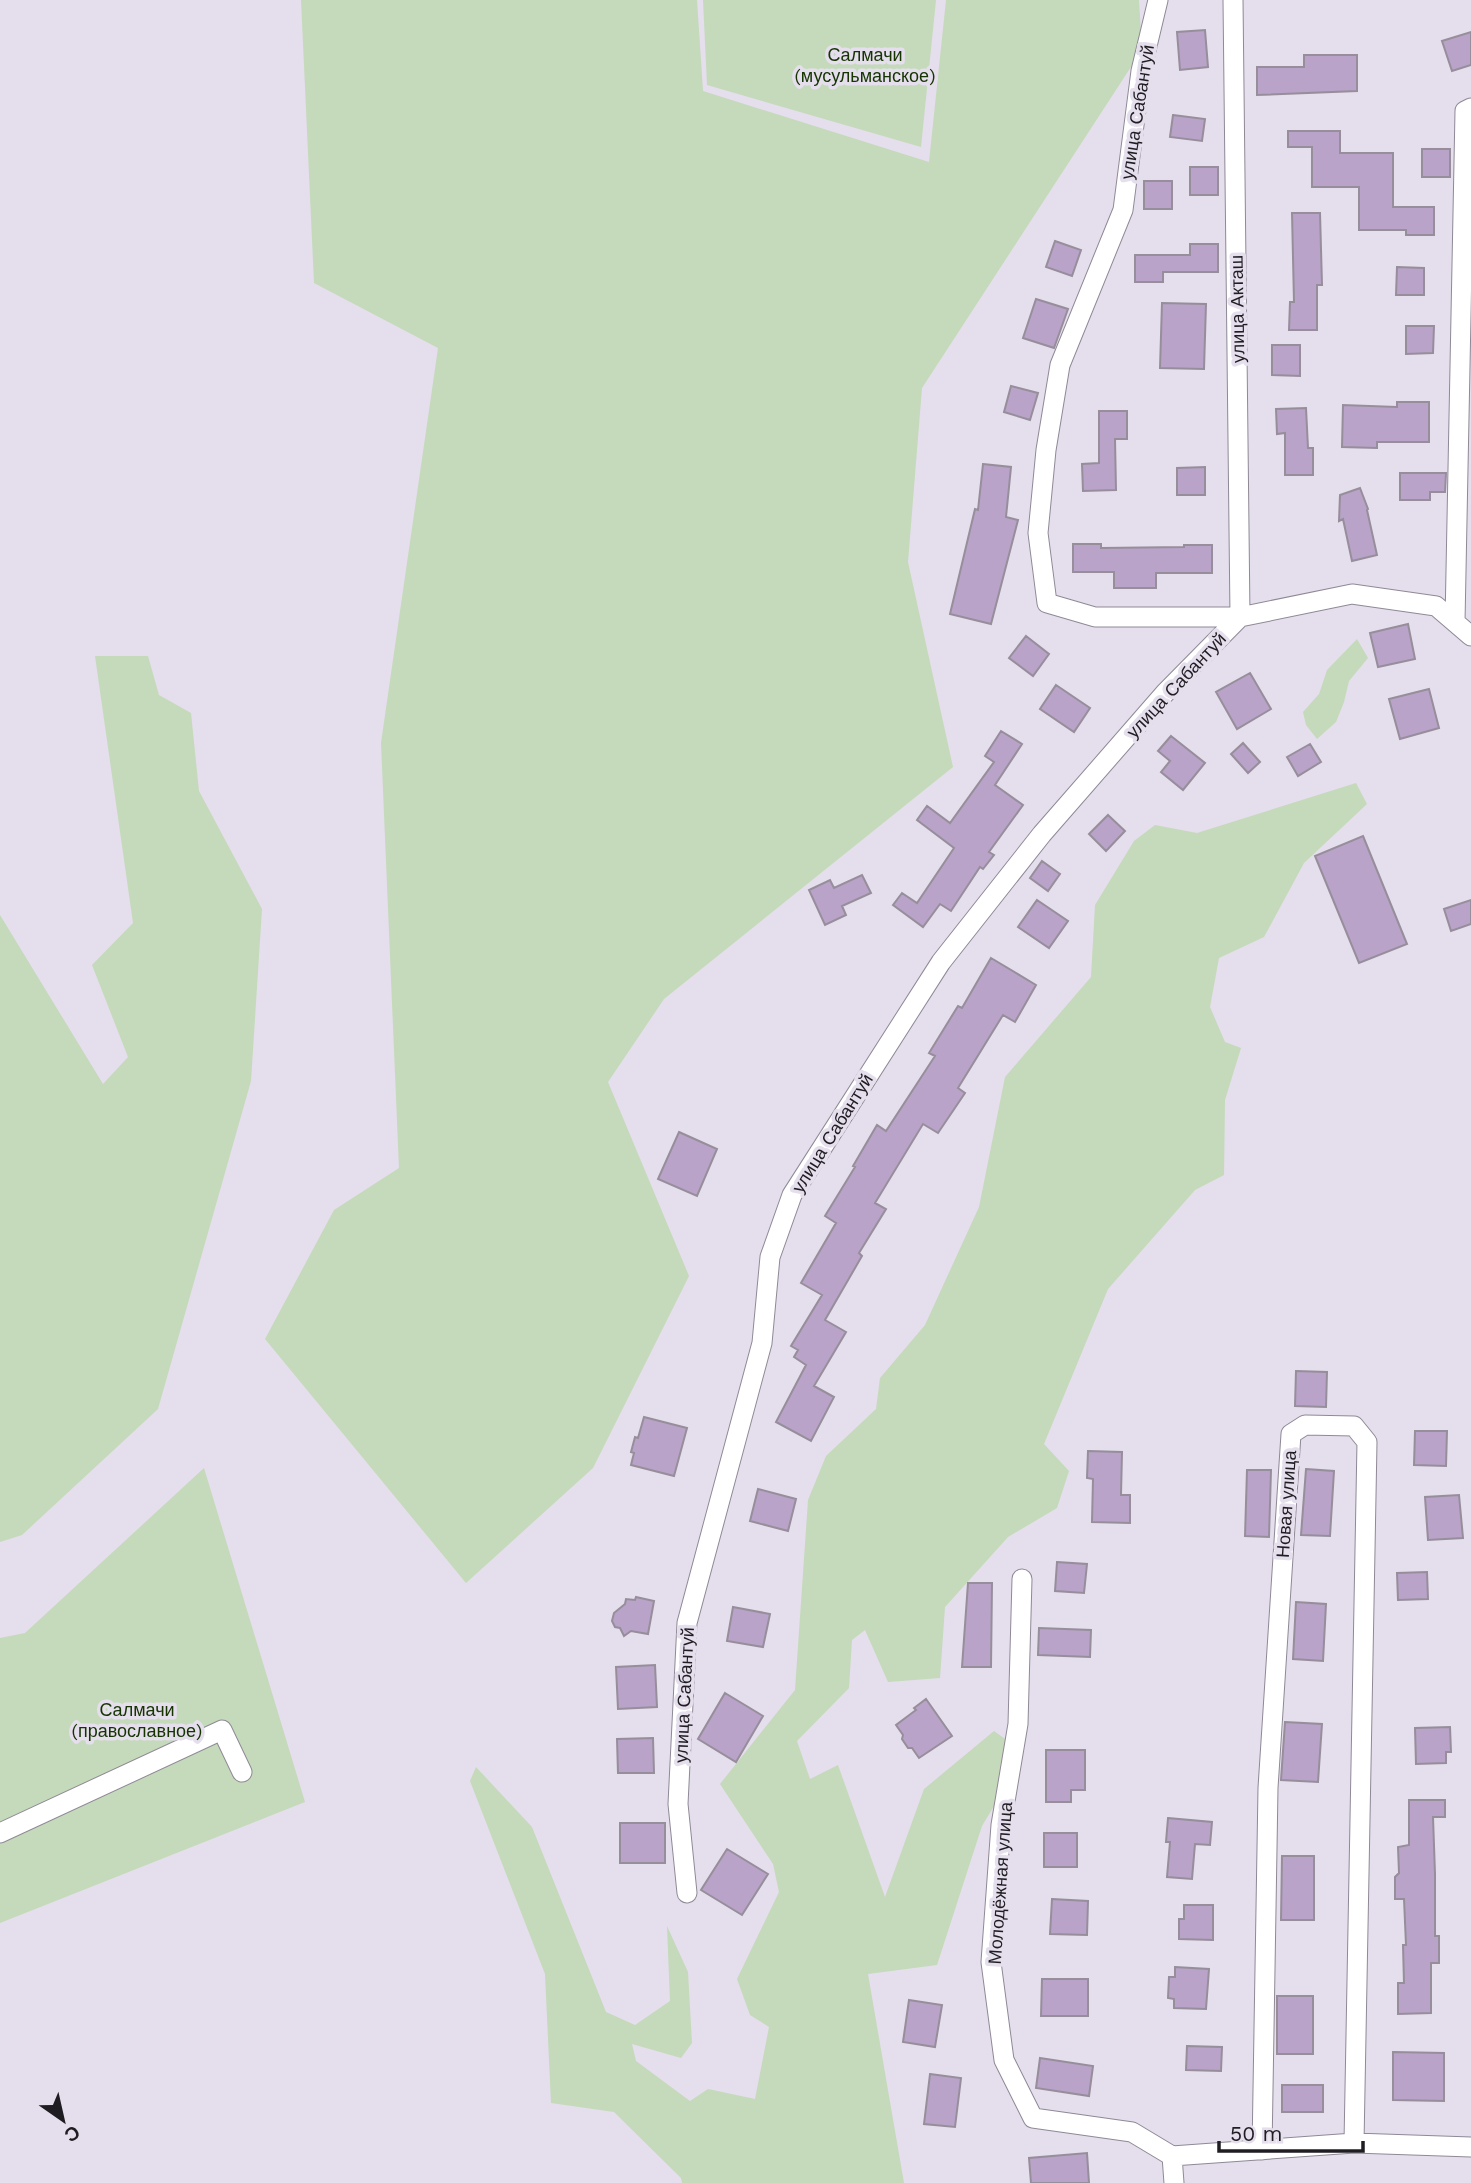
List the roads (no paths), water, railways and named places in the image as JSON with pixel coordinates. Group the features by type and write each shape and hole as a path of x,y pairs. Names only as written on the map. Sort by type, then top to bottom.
{"street":[{"name":"улица Сабантуй","path":"1158,0 1141,71 1123,209 1060,365 1046,450 1038,533 1047,603 1095,617 1240,617 1352,594 1436,606 1471,636"},
{"name":"улица Акташ","path":"1234,0 1240,617"},
{"path":"1455,622 1465,111 1471,108"},
{"name":"улица Сабантуй","path":"687,1893 678,1804 687,1623 762,1343 770,1257 792,1195 949,951 1051,824 1166,693 1240,617"},
{"name":"Новая улица","path":"1262,2150 1268,1788 1291,1434 1305,1425 1354,1426 1367,1442 1354,2143"},
{"name":"Молодёжная улица","path":"1022,1579 1018,1724 1001,1825 991,1962 1004,2060 1033,2118 1132,2132 1172,2156"},
{"path":"0,1833 222,1730 242,1772"},
{"path":"1174,2183 1172,2156 1354,2143 1471,2147"}],"park label":[{"name":"Салмачи (мусульманское)","path":"865,64"},
{"name":"Салмачи (православное)","path":"137,1719"}]}
